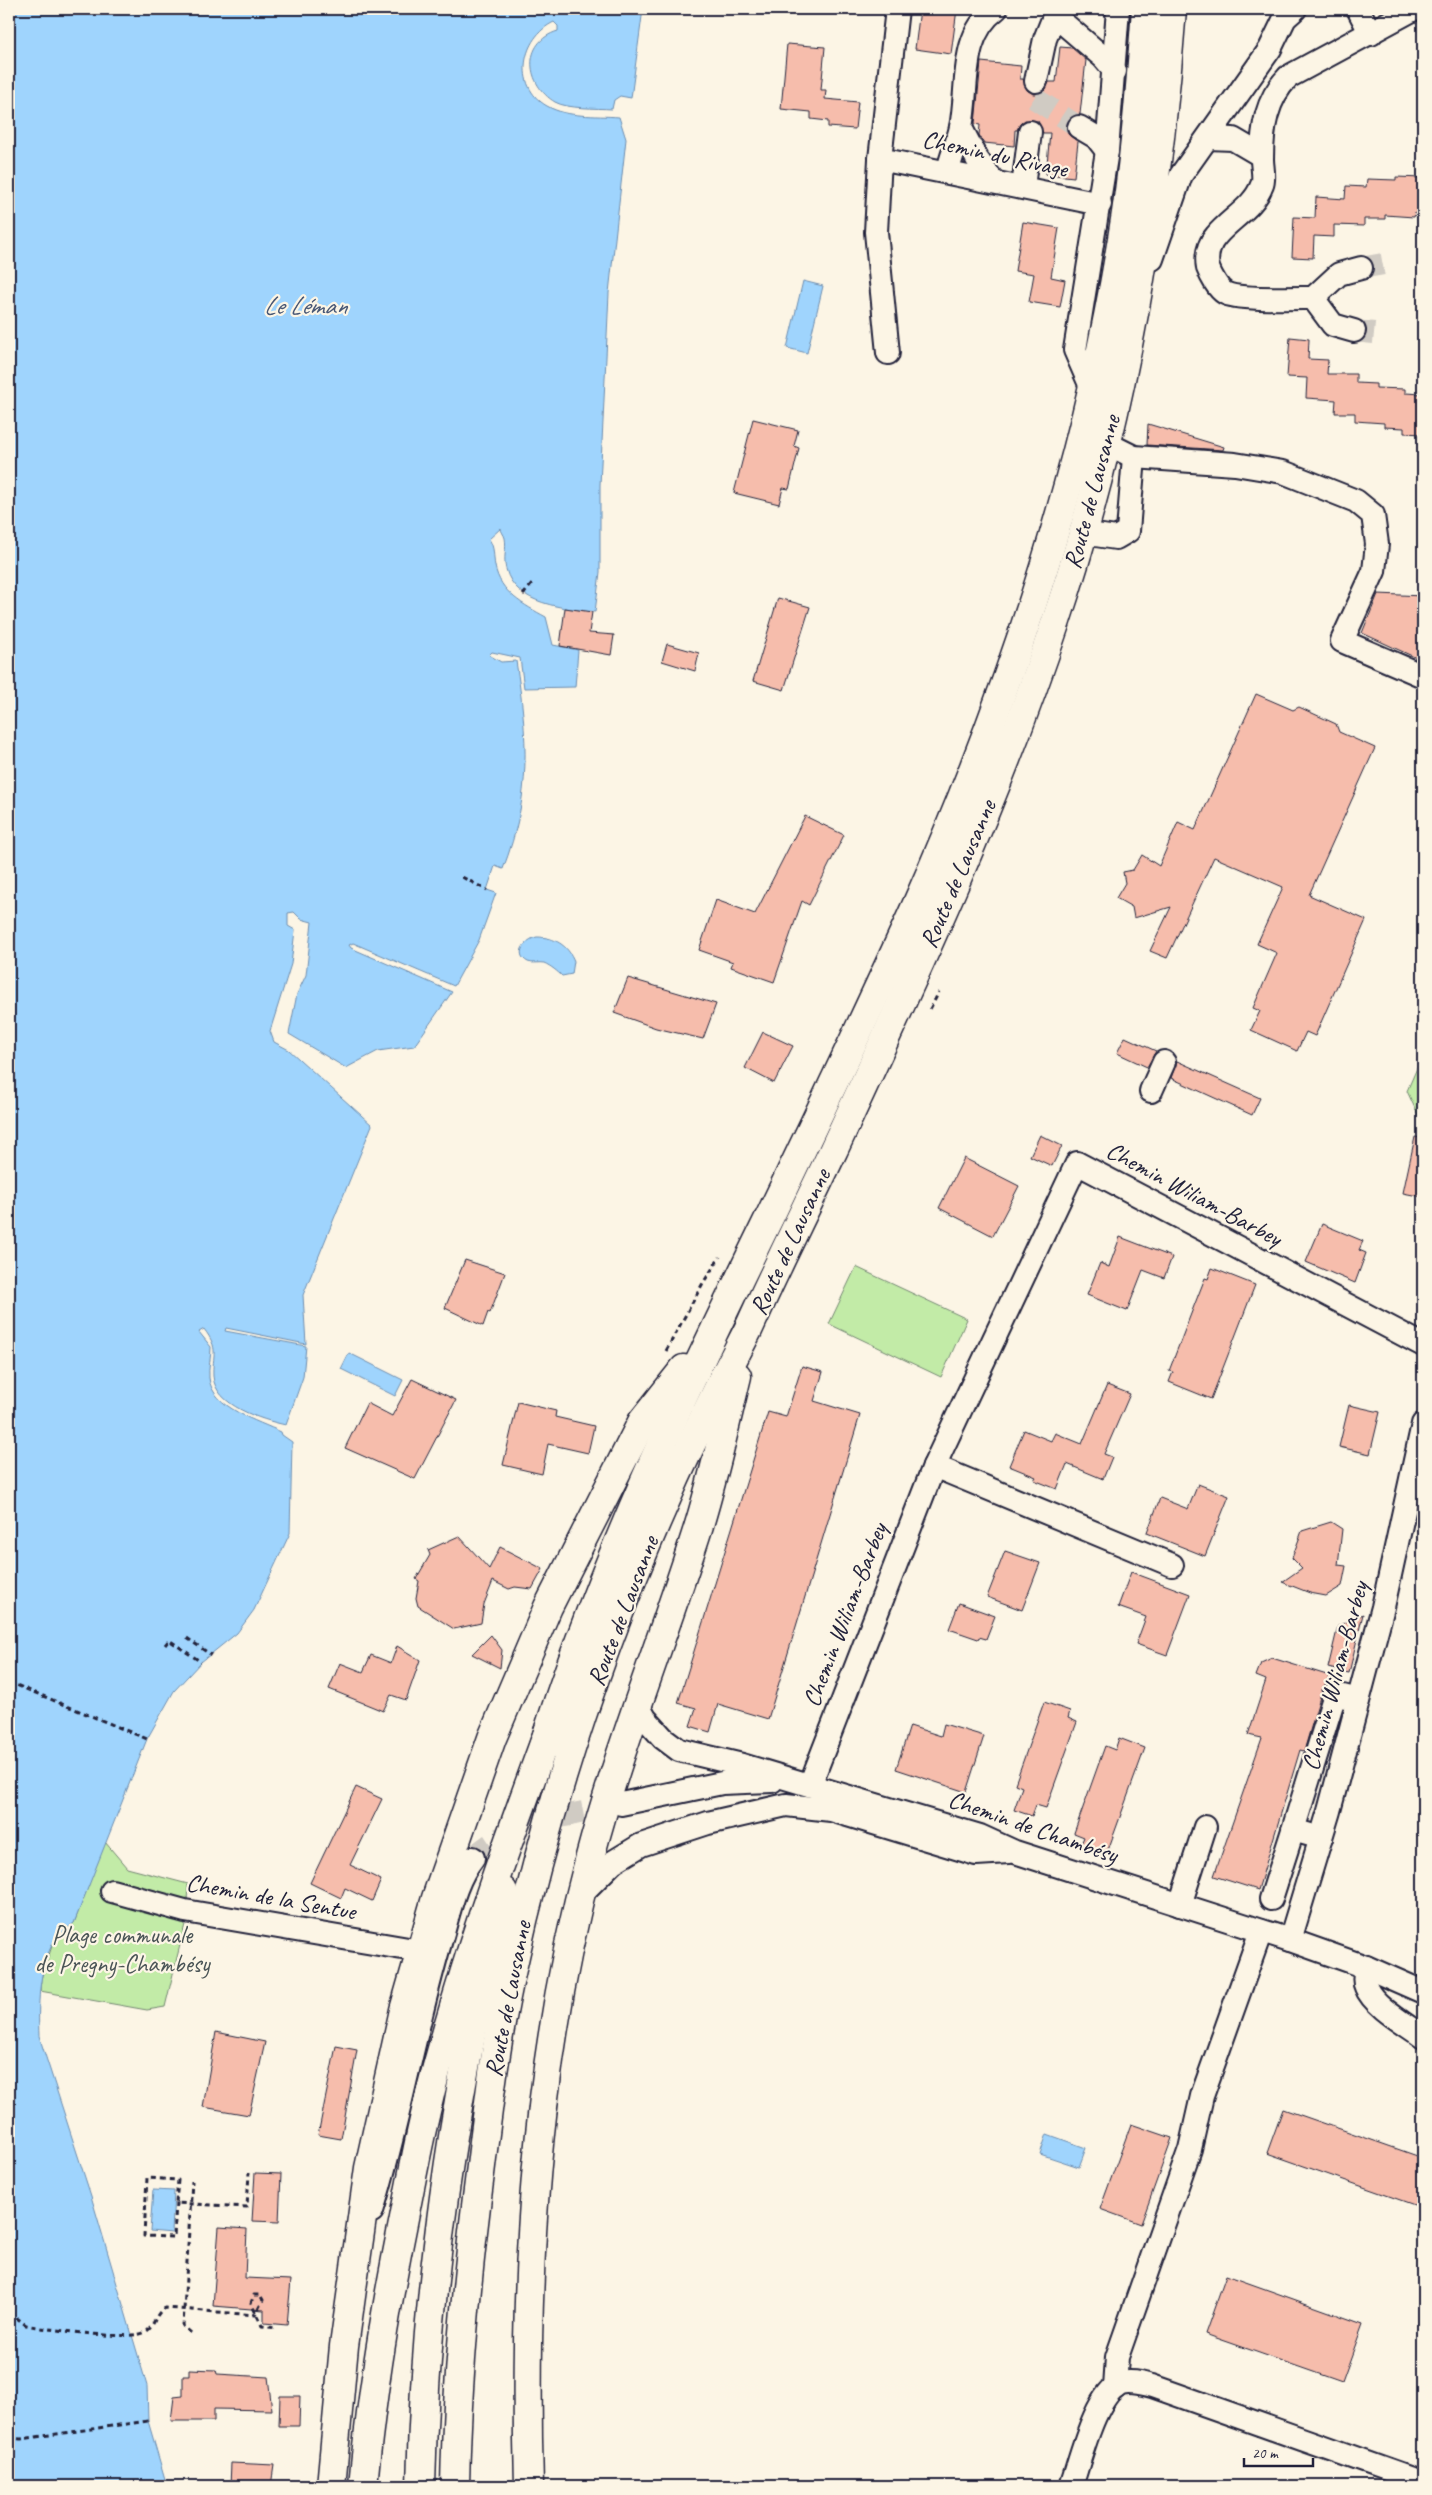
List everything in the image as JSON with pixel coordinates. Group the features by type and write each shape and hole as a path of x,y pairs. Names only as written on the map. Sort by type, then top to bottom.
{"main road":[{"name":"Route de Lausanne","path":"421,2486 424,2402 433,2286 459,2093 485,1962 505,1880 570,1666 622,1534 713,1332 844,1061 960,802 1028,619 1071,475 1092,389 1126,213 1140,97 1146,9"},
{"name":"Route de Lausanne","path":"456,2486 459,2374 466,2287 490,2092 511,1971 524,1916 576,1736 624,1602 701,1425 749,1328 932,936 969,852 1031,693 1057,618 1106,443 1137,302 1159,158 1172,9"},
{"path":"529,2486 527,2364 534,2193 542,2109 554,2026 599,1824 699,1524 749,1328"},
{"path":"331,2486 354,2267 369,2168 382,2103 420,1951 450,1853 479,1773 548,1607 642,1422 713,1332"},
{"path":"363,2486 379,2352 418,2148 442,2048 483,1918 550,1728"}],"street":[{"path":"888,353 876,232 880,159 897,9"},
{"path":"948,171 953,148 961,128 971,44 984,17 996,9"},
{"name":"Route de Lausanne","path":"1092,389 1075,350 1100,204 1107,151 1115,70 1118,9"},
{"path":"1137,302 1181,175 1191,158 1208,138 1270,49 1285,18 1295,9"},
{"path":"1358,9 1371,34"},
{"path":"1361,268 1339,274 1313,298 1226,293 1213,280 1209,270 1208,252 1215,236 1253,200 1263,184 1262,156 1267,110 1279,87 1288,77 1371,34 1414,9"},
{"path":"1036,80 1045,39 1056,12 1115,70"},
{"path":"1079,126 1096,137 1107,151"},
{"path":"961,128 977,159 993,181"},
{"path":"1023,187 1030,132"},
{"path":"1208,138 1233,139 1262,156"},
{"name":"Chemin du Rivage","path":"880,159 948,171 1100,204"},
{"path":"1313,298 1333,325 1354,331"},
{"path":"1106,443 1134,457 1235,464 1283,472 1356,501 1373,515 1377,544 1374,571 1342,641 1423,676"},
{"path":"1082,533 1116,538 1128,531 1134,457"},
{"path":"1151,1091 1164,1062"},
{"name":"Chemin Wiliam-Barbey","path":"802,1783 934,1466 1077,1163 1423,1345"},
{"name":"Chemin Wiliam-Barbey","path":"1290,1940 1321,1838 1383,1607 1423,1424"},
{"path":"934,1466 1172,1565"},
{"path":"1271,1899 1335,1694 1358,1700"},
{"name":"Chemin de Chambésy","path":"638,1705 645,1718 663,1738 679,1750 727,1760 980,1836 1015,1852 1290,1940 1366,1967 1423,1992"},
{"path":"621,1804 722,1783 802,1783"},
{"path":"582,1894 613,1862 641,1845 708,1823 786,1805 831,1810 976,1854 1015,1852"},
{"path":"1180,1905 1205,1827"},
{"path":"1294,1830 1321,1838"},
{"path":"354,2267 386,2165 411,2053 433,1967 459,1882 473,1858"},
{"name":"Chemin de la Sentue","path":"112,1891 185,1911 420,1951"},
{"path":"1115,2387 1116,2357 1190,2149 1202,2096 1261,1931"},
{"path":"1366,1967 1365,1986 1370,1995 1388,2012 1423,2037"},
{"path":"1071,2486 1095,2418 1115,2387 1123,2382 1152,2386 1423,2482"}],"path":[{"path":"524,595 532,584"},
{"path":"462,877 487,890"},
{"path":"930,1009 938,992"},
{"path":"703,1283 725,1249"},
{"path":"187,1638 210,1655"},
{"path":"165,1645 168,1640 201,1662"},
{"path":"9,1682 147,1739"},
{"path":"176,2203 247,2207 249,2173"},
{"path":"147,2178 178,2180 176,2203 174,2237 144,2236 147,2178"},
{"path":"191,2333 183,2326 192,2181"},
{"path":"255,2315 263,2300 260,2295 254,2295 251,2303 255,2315 262,2326 276,2328"},
{"path":"9,2312 26,2325 132,2337 148,2330 160,2310 166,2308 255,2315"},
{"path":"9,2438 21,2439 148,2421"}],"green space":[{"path":"1423,1064 1423,1119 1419,1117 1407,1091 1417,1068"},
{"path":"856,1267 967,1319 941,1377 829,1324"},
{"name":"Plage communale de Pregny-Chambésy","path":"105,1842 127,1868 188,1884 186,1920 165,2007 147,2010 40,1991 41,1979 53,1943 74,1923"}],"water":[{"name":"Le Léman","path":"9,9 643,9 631,98 620,96 614,100 612,109 574,107 560,104 545,95 538,85 533,75 533,54 538,44 546,37 558,31 558,26 554,22 543,29 534,39 528,50 525,62 525,75 529,87 536,97 547,106 573,114 619,117 626,139 609,293 600,485 600,572 595,612 556,606 530,597 519,590 511,581 506,569 505,537 501,528 489,539 493,549 495,566 502,584 522,603 546,617 553,645 578,650 575,687 524,688 520,658 492,652 489,655 501,662 516,661 525,741 523,791 519,816 503,869 495,866 487,890 496,893 479,940 454,986 353,943 349,945 351,948 452,992 414,1046 378,1051 346,1068 289,1034 297,994 306,975 312,922 301,919 294,912 288,913 288,926 295,930 291,964 270,1031 274,1042 289,1050 372,1125 303,1295 306,1344 226,1328 225,1331 306,1346 303,1377 286,1425 241,1410 222,1396 216,1387 213,1376 214,1347 204,1329 199,1332 211,1347 209,1378 218,1398 249,1418 281,1432 282,1435 292,1442 290,1533 254,1610 237,1633 201,1662 174,1691 147,1739 74,1923 52,1945 41,1978 39,2036 91,2196 147,2386 148,2421 167,2486 9,2486"},
{"path":"803,281 823,286 807,353 787,348"},
{"path":"533,938 555,940 568,950 574,961 572,974 562,976 544,963 530,963 524,959 521,951 523,947"},
{"path":"349,1353 403,1380 395,1396 341,1369"},
{"path":"1047,2134 1086,2148 1079,2167 1040,2154"},
{"path":"153,2190 174,2191 172,2233 150,2231"}],"building":[{"path":"920,9 957,9 951,54 915,49"},
{"path":"787,44 825,47 821,90 826,90 825,99 858,102 855,129 828,127 828,121 811,119 811,112 781,109"},
{"path":"1060,47 1072,48 1086,60 1080,114 1072,116 1066,126 1068,134 1078,142 1074,177 1046,174 1050,133 1043,133 1038,121 1025,120 1020,124 1017,130 1015,130 1014,146 984,143 979,135 980,125 975,124 981,62 1021,66 1020,79 1023,79 1027,90 1033,94 1040,94 1046,89 1049,82 1056,82"},
{"path":"1396,177 1423,178 1423,214 1415,213 1414,217 1385,215 1385,219 1364,219 1364,226 1334,225 1334,237 1314,236 1313,258 1292,257 1294,217 1315,218 1316,197 1345,199 1346,186 1366,187 1367,179 1396,180"},
{"path":"1023,222 1059,228 1051,277 1065,280 1060,307 1029,302 1034,274 1015,271"},
{"path":"1290,337 1309,339 1308,359 1328,360 1327,374 1356,374 1356,383 1376,384 1376,388 1405,389 1405,393 1423,394 1423,434 1404,433 1404,428 1384,427 1384,423 1355,421 1355,413 1335,413 1336,400 1306,398 1307,378 1287,377"},
{"path":"753,419 798,430 794,446 799,448 789,489 783,488 779,504 734,493"},
{"path":"1148,424 1224,447 1223,450 1147,445"},
{"path":"1378,594 1423,596 1423,661 1362,633"},
{"path":"778,598 810,607 784,690 753,681"},
{"path":"565,608 592,612 589,633 614,635 611,655 560,646"},
{"path":"667,644 699,653 695,671 662,661"},
{"path":"1256,694 1293,710 1299,707 1336,724 1339,732 1375,748 1309,895 1366,920 1315,1036 1306,1032 1297,1051 1251,1030 1260,1011 1253,1008 1277,953 1257,944 1283,887 1214,857 1167,958 1150,951 1171,907 1134,918 1132,907 1116,898 1125,883 1123,872 1133,870 1142,855 1159,866 1178,822 1195,830"},
{"path":"805,816 844,835 809,905 802,901 774,982 731,967 733,962 699,950 716,900 755,914"},
{"path":"628,978 716,1004 703,1039 656,1028 614,1013"},
{"path":"763,1032 793,1046 774,1083 745,1068"},
{"path":"1125,1037 1156,1051 1147,1067 1117,1053"},
{"path":"1177,1061 1260,1098 1252,1115 1171,1078"},
{"path":"1040,1135 1062,1146 1052,1166 1030,1156"},
{"path":"1415,1137 1423,1138 1423,1197 1403,1193"},
{"path":"964,1158 1019,1186 993,1236 939,1208"},
{"path":"1322,1224 1363,1241 1359,1250 1366,1253 1355,1283 1306,1262"},
{"path":"1120,1237 1172,1257 1164,1278 1143,1270 1127,1311 1087,1295 1100,1263 1109,1267"},
{"path":"465,1260 505,1273 483,1326 445,1308"},
{"path":"1212,1268 1255,1285 1211,1399 1169,1382 1173,1372 1169,1371 1205,1278 1208,1279"},
{"path":"802,1366 823,1372 814,1401 860,1415 768,1719 718,1704 710,1732 690,1726 696,1708 678,1703 768,1412 786,1417"},
{"path":"412,1379 456,1400 415,1479 345,1448 367,1403 392,1416"},
{"path":"1107,1385 1130,1394 1104,1454 1112,1457 1103,1479 1067,1464 1057,1489 1034,1480 1036,1477 1009,1466 1024,1430 1051,1441 1055,1433 1082,1444"},
{"path":"518,1402 556,1411 555,1417 594,1426 588,1453 548,1444 542,1474 503,1465"},
{"path":"1349,1405 1380,1412 1370,1454 1339,1447"},
{"path":"1198,1484 1229,1496 1205,1556 1147,1533 1160,1498 1188,1509"},
{"path":"1331,1522 1342,1529 1338,1565 1346,1566 1342,1586 1326,1596 1310,1593 1282,1582 1302,1568 1292,1558 1302,1531"},
{"path":"459,1536 489,1569 500,1547 543,1569 532,1589 515,1587 509,1589 493,1581 484,1604 481,1623 454,1629 418,1606 416,1598 419,1581 416,1579 430,1555 428,1550"},
{"path":"1005,1551 1040,1563 1022,1610 987,1597"},
{"path":"1131,1572 1190,1594 1167,1655 1136,1644 1146,1617 1118,1607"},
{"path":"959,1603 995,1616 986,1639 979,1637 978,1639 949,1629"},
{"path":"1363,1614 1349,1673 1328,1668 1338,1626"},
{"path":"491,1635 502,1650 500,1668 472,1654"},
{"path":"397,1646 420,1660 406,1700 391,1695 383,1711 329,1689 340,1663 363,1672 371,1655 391,1663"},
{"path":"1272,1658 1330,1676 1322,1690 1304,1751 1300,1750 1258,1890 1214,1876 1262,1738 1248,1735 1266,1680 1256,1676 1261,1663"},
{"path":"1044,1702 1070,1711 1068,1718 1077,1722 1046,1808 1036,1805 1032,1816 1014,1810 1022,1787 1015,1784"},
{"path":"944,1724 984,1736 966,1792 896,1769 910,1726 941,1736"},
{"path":"1119,1738 1145,1748 1107,1853 1081,1844 1084,1837 1074,1833 1105,1746 1115,1750"},
{"path":"356,1787 382,1799 350,1865 381,1880 372,1901 345,1888 341,1898 310,1883"},
{"path":"216,2032 265,2042 249,2115 203,2107"},
{"path":"336,2046 357,2050 341,2139 318,2135"},
{"path":"1283,2109 1423,2158 1423,2208 1267,2153"},
{"path":"1131,2124 1172,2138 1141,2224 1100,2209"},
{"path":"255,2173 281,2174 279,2222 252,2221"},
{"path":"219,2227 247,2229 245,2278 291,2280 287,2325 264,2323 264,2310 213,2306"},
{"path":"1226,2275 1363,2324 1342,2382 1205,2334"},
{"path":"189,2369 216,2370 217,2374 268,2377 272,2410 214,2409 214,2421 171,2421 174,2397 183,2396 183,2376 189,2376"},
{"path":"280,2396 300,2396 299,2426 279,2426"},
{"path":"231,2463 274,2465 271,2486 230,2486"}],"tunnel":[{"path":"1034,98 1079,127"},
{"path":"1361,268 1383,264"},
{"path":"1354,331 1374,333"},
{"path":"473,1858 488,1846 523,1828 561,1817 618,1805"}]}
